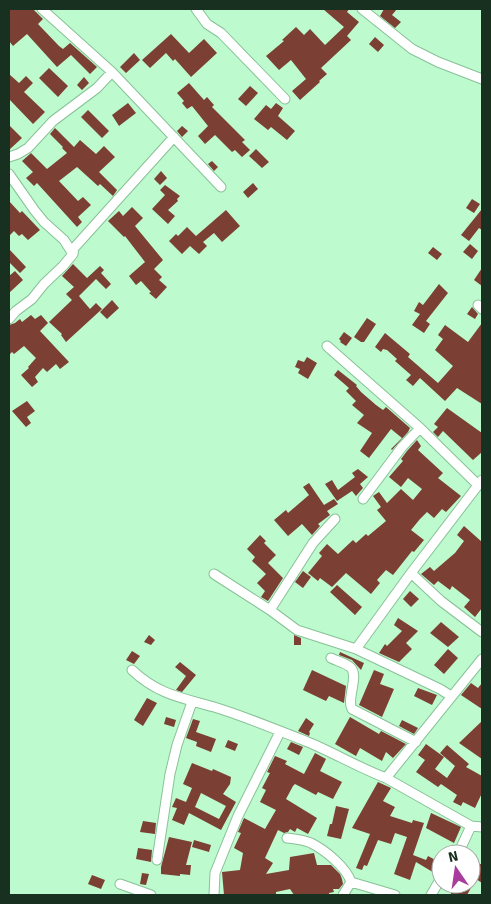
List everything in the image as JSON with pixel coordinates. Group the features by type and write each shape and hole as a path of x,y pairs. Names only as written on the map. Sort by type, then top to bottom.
{"street":[{"path":"42,9 112,72 221,187"},
{"path":"196,9 207,24 221,33 285,99"},
{"path":"362,9 412,49 482,80"},
{"path":"9,157 28,148 53,121 97,88 112,72"},
{"path":"9,319 32,298 72,254 74,248 174,137"},
{"path":"9,174 35,212 64,240 72,254"},
{"path":"327,346 480,482 356,649"},
{"path":"363,498 402,446 420,428"},
{"path":"270,610 313,543 335,519"},
{"path":"411,573 442,601 482,632"},
{"path":"214,574 297,630 356,649 451,696"},
{"path":"331,658 353,670 350,703 352,709 416,742"},
{"path":"386,778 482,659"},
{"path":"132,670 144,682 158,689 303,740 386,778 471,826 482,827"},
{"path":"157,860 170,774 177,745 192,702"},
{"path":"214,895 215,873 238,816 280,732"},
{"path":"463,844 471,826"},
{"path":"287,838 310,842 322,850 345,870 351,882 395,895"},
{"path":"343,895 351,882"},
{"path":"120,884 151,895"}],"building":[{"path":"9,9 33,9 43,19 38,24 59,46 63,49 70,43 97,67 90,74 71,55 57,67 27,34 13,46 9,41"},
{"path":"323,9 349,9 347,12 359,22 347,36 351,40 321,68 327,74 300,100 292,91 306,79 291,60 279,70 266,56 284,41 282,40 296,27 304,35 310,29 325,45 344,27"},
{"path":"384,9 397,9 392,15 401,22 395,28 380,16"},
{"path":"171,34 189,53 204,39 217,53 191,77 175,59 173,61 166,53 150,68 142,60"},
{"path":"375,37 384,45 378,52 369,44"},
{"path":"134,53 140,60 126,73 120,67"},
{"path":"49,68 68,86 58,97 39,78"},
{"path":"9,74 19,83 26,76 33,83 24,92 45,112 33,124 9,99"},
{"path":"84,77 89,83 82,90 77,85"},
{"path":"189,83 204,100 207,97 214,105 212,107 245,140 242,142 250,150 242,157 235,150 232,152 215,135 205,144 198,136 208,126 192,106 187,109 182,103 184,101 177,93"},
{"path":"250,86 258,93 246,106 238,99"},
{"path":"128,103 136,113 119,126 112,115"},
{"path":"276,103 283,108 278,116 295,131 287,140 271,127 268,130 254,119 266,105 271,109"},
{"path":"88,110 109,131 102,138 81,117"},
{"path":"9,125 22,138 9,150"},
{"path":"182,126 188,131 182,137 177,131"},
{"path":"55,128 74,147 80,140 96,154 104,146 115,157 99,172 117,190 113,196 100,184 98,186 77,167 59,181 78,201 83,197 91,205 78,217 82,222 77,227 37,183 34,186 26,178 33,172 22,161 31,153 47,169 67,153 50,134"},
{"path":"256,149 269,162 262,168 249,156"},
{"path":"212,161 218,167 214,171 208,164"},
{"path":"161,171 167,178 160,185 154,179"},
{"path":"253,183 258,189 248,198 243,192"},
{"path":"165,185 180,196 177,199 178,201 168,210 175,216 168,224 152,209 165,195 160,190"},
{"path":"472,199 480,204 474,213 466,208"},
{"path":"9,201 20,213 22,211 40,230 28,240 22,234 19,236 14,231 9,236"},
{"path":"132,207 143,218 135,226 163,260 154,269 162,277 159,280 167,287 156,299 149,293 151,292 141,281 136,285 129,276 145,262 125,236 108,221 119,211 123,216"},
{"path":"482,209 482,230 479,228 469,241 461,235"},
{"path":"226,210 240,226 222,242 214,233 203,242 207,246 199,254 190,246 182,254 169,241 176,234 178,236 187,227 196,236"},
{"path":"470,244 478,251 472,259 463,252"},
{"path":"433,247 442,254 437,260 428,253"},
{"path":"9,249 26,267 20,273 9,262"},
{"path":"73,264 87,278 100,266 104,270 101,273 111,284 106,289 96,279 79,296 90,309 96,303 102,309 66,342 62,334 49,322 72,300 66,294 74,287 62,276"},
{"path":"482,268 482,286 474,280"},
{"path":"15,271 23,280 9,293 9,276"},
{"path":"439,284 448,293 426,321 430,324 424,333 412,325 420,314 414,311 419,302 423,305"},
{"path":"112,300 119,308 107,319 100,312"},
{"path":"472,307 478,314 475,319 467,314"},
{"path":"31,315 35,319 41,315 48,323 40,331 69,362 60,369 56,364 47,372 43,368 35,377 38,382 32,387 21,375 36,358 24,346 14,354 12,352 9,355 9,325 20,319 22,322"},
{"path":"367,318 376,324 364,342 361,342 354,337"},
{"path":"482,323 482,404 457,388 445,401 420,378 413,386 406,380 411,375 395,361 397,359 387,350 383,349 381,352 375,347 385,333 410,354 408,357 438,383 453,366 435,350 443,339 438,335 445,325 468,342"},
{"path":"344,332 352,338 346,346 339,339"},
{"path":"307,357 317,363 308,379 298,373 300,369 295,367 298,360 304,362"},
{"path":"338,370 357,385 361,392 376,405 383,410 386,407 410,428 408,432 392,450 402,438 391,429 369,458 360,451 372,433 357,423 364,415 352,405 356,401 346,391 349,388 334,375"},
{"path":"27,401 35,411 27,417 31,423 26,427 12,411"},
{"path":"447,408 482,433 482,452 473,460 443,431 438,437 433,432 438,427 434,424"},
{"path":"417,440 421,446 418,450 443,473 438,478 461,496 446,512 442,509 434,518 427,512 420,519 411,530 424,540 414,552 412,551 393,575 386,570 377,580 380,583 371,594 346,573 332,587 320,578 318,581 308,573 322,556 319,553 327,544 338,554 353,540 356,543 386,521 377,510 381,507 373,496 379,492 387,503 401,489 413,500 422,489 408,478 401,487 389,477 403,461 401,459"},
{"path":"358,469 368,477 360,484 363,488 356,496 352,491 337,501 325,484 332,480 338,490 355,477 352,473"},
{"path":"309,483 324,505 334,499 338,504 327,511 330,515 318,524 320,526 312,535 302,524 288,536 274,520 286,510 288,513 309,495 303,487"},
{"path":"464,526 482,542 482,608 475,617 464,607 470,600 452,586 450,590 438,581 434,585 421,574 430,567 434,571 455,553 464,541 457,535"},
{"path":"260,535 266,541 264,543 276,555 268,563 283,578 268,601 261,597 265,591 257,583 266,574 252,561 255,557 247,549"},
{"path":"303,571 311,577 303,588 295,582"},
{"path":"337,585 362,607 355,615 330,592"},
{"path":"410,591 419,599 411,607 403,599"},
{"path":"398,618 418,631 406,643 412,649 399,662 379,653 385,644 387,646 402,631 394,625"},
{"path":"441,622 459,637 448,647 430,633"},
{"path":"149,635 155,640 151,645 144,642"},
{"path":"294,635 301,638 301,645 294,645"},
{"path":"448,649 458,658 444,674 434,665"},
{"path":"132,651 140,656 134,664 126,660"},
{"path":"340,652 364,663 361,670 352,660 339,655"},
{"path":"180,662 196,675 182,692 176,690 186,676 175,667"},
{"path":"312,670 346,686 344,703 329,696 326,701 303,690"},
{"path":"374,670 384,674 380,684 394,689 382,717 359,705"},
{"path":"471,683 478,688 482,683 482,709 461,695"},
{"path":"418,688 437,695 432,705 414,696"},
{"path":"147,698 157,703 143,726 134,720"},
{"path":"166,717 176,720 174,727 164,724"},
{"path":"350,717 379,734 381,731 406,744 393,758 386,752 382,761 360,748 356,756 335,744"},
{"path":"306,718 314,724 309,732 309,736 298,731"},
{"path":"193,719 200,721 196,732 216,739 211,752 196,746 197,742 186,738"},
{"path":"402,720 418,728 414,734 399,726"},
{"path":"482,721 482,759 459,743"},
{"path":"228,740 238,744 235,751 225,747"},
{"path":"291,742 303,747 299,755 287,749"},
{"path":"426,744 444,757 435,769 447,778 455,766 440,753 447,745 469,764 466,767 482,776 482,793 475,808 463,802 461,806 453,802 457,795 441,784 438,787 416,772 425,760 418,755"},
{"path":"315,753 326,759 320,771 342,782 333,799 318,792 316,795 295,784 293,786 286,799 317,818 308,834 297,828 295,832 290,829 284,833 278,830 265,858 273,863 266,874 289,870 290,857 314,853 317,865 331,865 340,874 343,884 339,889 333,889 334,892 329,893 329,895 294,895 290,889 276,892 276,895 224,895 222,872 240,870 243,853 234,848 241,833 238,832 244,818 265,829 276,810 260,802 266,790 262,788 270,773 267,772 275,756 287,761 285,764 304,774"},
{"path":"192,763 231,777 230,784 223,794 236,802 221,830 189,813 184,825 172,820 177,808 172,807 176,798 186,802 192,788 183,784","holes":["201,793 226,806 219,819 195,807"]},
{"path":"378,782 391,788 383,801 395,807 390,816 412,823 413,820 424,823 413,855 426,860 428,856 431,858 431,871 416,862 410,880 394,874 407,837 395,833 391,844 378,840 367,866 364,865 362,870 356,868 370,834 352,828"},
{"path":"336,806 349,809 341,839 327,836"},
{"path":"431,813 461,827 454,843 426,828"},
{"path":"143,821 156,823 155,834 140,832"},
{"path":"169,837 192,842 186,865 191,865 190,875 161,874"},
{"path":"194,840 211,845 209,852 192,847"},
{"path":"138,848 152,850 151,862 136,859"},
{"path":"481,864 482,865 481,882"},
{"path":"142,873 149,874 146,885 140,884"},
{"path":"92,875 105,880 101,889 88,884"},
{"path":"451,894 468,894 467,895"}]}
